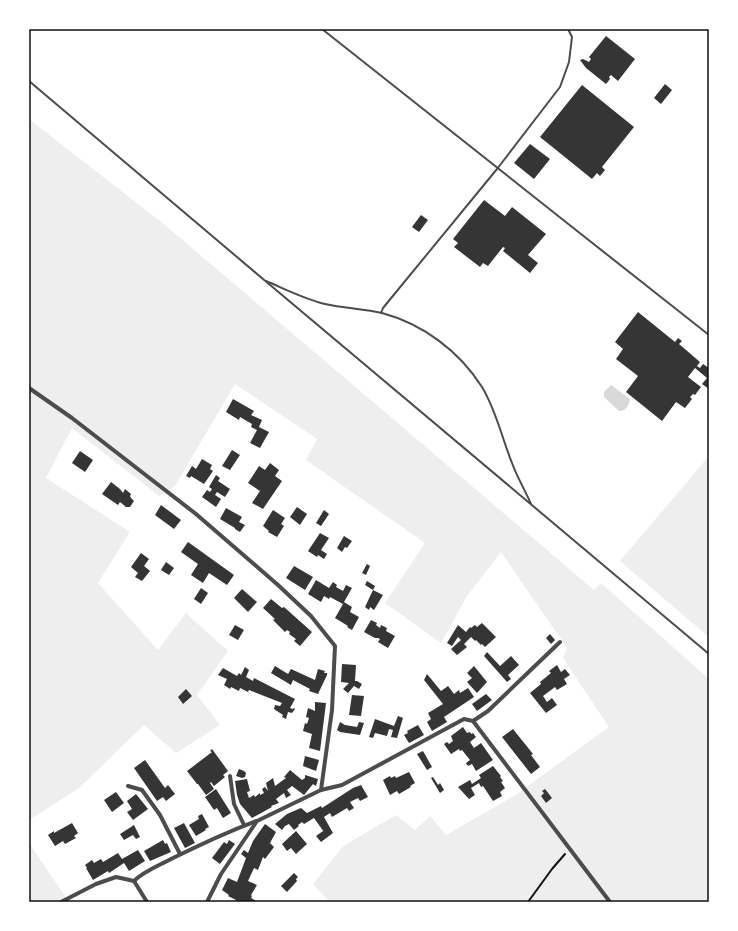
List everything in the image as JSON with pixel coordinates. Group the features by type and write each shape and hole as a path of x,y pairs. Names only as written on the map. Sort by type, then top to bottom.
{"street":[{"path":"29,388 72,418 196,514 278,585 311,616 335,646 332,710 321,790"},
{"path":"473,721 488,711 560,642"},
{"path":"134,881 140,874 225,832 257,821 321,790 342,785 464,719 473,721 610,902"},
{"path":"230,776 234,804 244,825"},
{"path":"128,786 142,790 160,815 180,854"},
{"path":"207,902 221,874 257,821"},
{"path":"61,902 96,884 116,877 134,881 147,902"}],"lane":[{"path":"322,29 709,336"},
{"path":"381,313 383,308 497,169 560,86 569,62 572,37 568,29"},
{"path":"29,81 262,279 709,654"},
{"path":"262,279 308,299 325,304 381,313 417,327 436,338 451,350 468,368 482,387 492,408 512,464 532,505"}],"path":[{"path":"528,902 552,869 569,849"}],"shaded area":[{"path":"30,120 165,225 594,590 601,583 709,679 709,902 330,902 313,884 343,846 396,815 415,830 430,816 446,835 514,796 609,727 563,658 567,648 501,552 467,596 441,643 385,603 425,543 306,460 317,439 235,384 175,486 159,496 72,428 46,478 130,532 98,583 158,650 186,613 228,651 197,695 220,725 176,753 144,725 79,788 29,820"},
{"path":"611,385 630,399 628,406 624,410 619,411 604,397 604,392"},
{"path":"709,456 709,637 620,561"},
{"path":"29,843 69,902 29,902"}],"building":[{"path":"606,36 635,59 618,81 611,75 606,84 586,68 580,60 583,59 589,62 591,59 589,57"},
{"path":"665,84 672,90 661,104 654,98"},
{"path":"582,85 634,127 602,167 605,170 600,176 597,173 592,179 540,137"},
{"path":"530,144 550,159 534,179 514,163"},
{"path":"484,200 505,216 512,207 546,234 528,255 538,263 530,273 503,251 505,248 503,247 488,266 483,263 480,267 454,247 458,243 453,239"},
{"path":"421,215 428,220 419,232 412,227"},
{"path":"638,312 675,342 678,338 682,341 679,344 700,362 697,366 700,368 703,364 709,368 709,389 702,384 707,378 695,368 688,377 701,387 695,395 693,394 690,397 692,399 685,408 676,402 662,421 626,392 638,376 616,359 623,349 615,342"},
{"path":"233,399 254,411 251,415 262,420 259,427 269,432 260,448 250,443 257,430 251,427 252,424 240,417 239,420 226,412"},
{"path":"232,450 240,455 230,470 222,466"},
{"path":"80,451 93,460 85,472 72,463"},
{"path":"202,459 212,465 210,469 213,471 204,484 191,476 190,478 186,476 192,466 196,469"},
{"path":"270,463 279,470 275,476 282,481 263,509 252,503 260,491 248,483 259,466 265,470"},
{"path":"216,475 220,478 218,481 230,489 225,497 217,492 215,495 221,499 216,507 202,497 207,490 210,492 212,489 209,487"},
{"path":"111,482 123,493 125,489 131,494 130,496 134,501 130,507 126,507 120,502 118,505 102,494"},
{"path":"161,505 181,520 174,529 155,515"},
{"path":"297,507 307,514 300,525 290,517"},
{"path":"226,508 242,517 239,522 245,525 240,532 220,519"},
{"path":"273,510 285,518 281,524 284,526 277,537 268,532 269,531 263,526"},
{"path":"324,510 329,514 321,526 316,523"},
{"path":"320,533 329,538 321,550 327,554 324,559 318,555 317,557 308,551"},
{"path":"344,536 352,541 342,552 337,548"},
{"path":"188,542 234,575 227,585 209,573 203,583 191,575 198,564 181,552"},
{"path":"141,553 149,559 144,566 150,571 142,581 135,577 138,573 131,567"},
{"path":"166,562 174,568 169,575 161,570"},
{"path":"367,564 370,566 366,575 362,573"},
{"path":"294,566 313,577 305,590 286,578"},
{"path":"316,580 329,588 333,582 337,585 336,587 343,591 346,585 352,588 344,602 352,607 350,612 359,617 352,630 335,618 343,604 330,597 329,599 324,596 321,602 308,594"},
{"path":"367,581 375,586 373,590 365,585"},
{"path":"201,588 208,593 201,604 194,599"},
{"path":"242,589 257,602 248,612 234,598"},
{"path":"373,590 383,595 374,610 370,607 369,610 365,607"},
{"path":"271,599 282,608 284,607 312,632 300,646 294,641 296,639 289,634 290,632 287,630 285,632 273,620 275,619 263,608"},
{"path":"371,620 377,623 376,625 380,628 381,625 387,628 386,631 395,636 388,648 378,642 380,639 364,632"},
{"path":"482,623 496,637 485,647 471,637 464,644 467,647 457,655 451,649 461,640 458,637 452,646 447,643 458,625 466,632 470,627 471,628 475,625 477,627"},
{"path":"235,625 244,630 238,640 229,635"},
{"path":"550,634 555,640 551,644 546,638"},
{"path":"487,652 500,666 511,656 519,665 508,675 511,679 507,682 484,656"},
{"path":"342,664 356,665 355,681 362,684 359,689 354,686 348,693 343,689 349,683 341,682"},
{"path":"557,665 561,672 565,669 570,675 564,679 567,684 557,690 555,687 543,696 547,702 552,698 557,705 546,713 530,693 541,684 540,682 551,673 549,671"},
{"path":"275,666 288,674 291,669 315,680 318,669 325,671 324,673 327,673 327,675 318,694 309,691 310,689 293,680 291,685 271,673"},
{"path":"474,666 487,682 477,693 467,682 472,678 467,673"},
{"path":"245,667 249,670 246,677 253,681 254,678 295,699 290,708 295,709 292,713 288,712 286,719 274,709 275,705 280,706 282,703 249,690 248,692 240,688 239,691 231,687 230,689 224,685 227,679 218,675 223,668 237,676 239,673 241,675"},
{"path":"427,674 441,691 448,686 454,694 459,690 460,693 468,688 474,697 444,717 447,722 432,731 427,722 431,719 428,713 443,704 424,680"},
{"path":"186,689 192,696 183,704 178,697"},
{"path":"486,694 492,700 477,711 472,704"},
{"path":"352,695 364,696 361,716 349,715"},
{"path":"315,702 326,703 320,751 309,748 312,734 303,731 305,723 307,724 309,718 306,717 308,708 315,711"},
{"path":"398,716 403,718 397,738 391,737 393,730 389,729 387,736 375,733 373,738 369,737 375,719 394,726"},
{"path":"340,722 345,725 357,727 359,722 364,723 360,735 340,732 337,730"},
{"path":"418,725 424,735 409,743 404,735 408,733 407,731"},
{"path":"463,727 467,733 473,733 476,737 470,742 474,748 481,743 493,760 476,771 472,764 468,766 466,763 470,760 462,750 460,751 459,749 451,754 444,744 447,742 449,744 453,741 451,736"},
{"path":"513,729 533,754 531,755 540,767 531,774 502,737"},
{"path":"212,749 228,771 223,775 225,777 214,786 211,782 210,783 214,789 206,795 187,771 212,752 210,751"},
{"path":"423,751 432,767 427,770 417,754"},
{"path":"305,756 319,760 316,771 303,766"},
{"path":"145,760 165,788 168,785 175,794 166,801 163,797 157,801 134,768"},
{"path":"493,766 503,781 501,782 505,788 500,792 502,796 493,801 483,786 481,787 479,783 471,788 475,795 469,799 458,787 470,780 472,784 481,778 479,775"},
{"path":"239,769 246,773 245,777 242,778 236,776"},
{"path":"290,770 302,780 305,778 305,775 318,779 316,786 313,784 304,795 292,786 287,790 291,795 286,798 284,793 276,799 279,803 271,806 272,807 252,818 240,804 235,781 247,779 250,791 247,792 249,798 254,795 255,797 260,793 260,795 264,793 262,789 265,787 268,791 266,783 273,778 275,786 286,778 284,777"},
{"path":"409,772 415,783 399,794 397,791 390,795 383,780 390,776 391,778 395,776 396,778"},
{"path":"433,777 438,785 440,783 444,790 440,793 431,778"},
{"path":"361,785 368,797 360,801 358,798 350,802 354,808 349,811 347,808 332,817 330,813 324,817 333,833 321,842 316,836 323,831 324,832 314,818 304,824 302,822 294,830 289,824 282,830 275,824 287,814 301,808 307,813 321,806 322,808 353,788"},
{"path":"216,789 231,813 223,818 217,808 214,810 205,797"},
{"path":"545,789 552,798 546,803 541,796 544,793 542,791"},
{"path":"116,792 124,803 112,812 104,800"},
{"path":"136,794 148,809 133,820 127,812 132,809 127,801"},
{"path":"202,814 209,827 196,836 189,825 199,819 198,816"},
{"path":"72,823 78,833 74,836 76,838 65,844 63,841 55,846 48,835"},
{"path":"184,823 195,843 185,848 174,828"},
{"path":"265,824 276,832 270,843 274,847 265,859 263,857 258,870 254,868 248,881 257,885 251,895 251,898 258,902 235,902 236,900 228,896 229,895 222,890 228,878 237,882 246,858 241,854 244,850 248,853 253,841"},
{"path":"134,825 140,837 136,839 133,835 124,840 120,834"},
{"path":"296,831 307,844 296,854 291,848 287,851 282,844"},
{"path":"163,840 165,844 167,843 171,852 150,861 144,851"},
{"path":"229,840 235,844 220,864 212,858 224,842 227,844"},
{"path":"138,850 145,861 129,871 124,863 109,873 108,871 93,880 85,865 92,860 94,863 101,859 103,862 118,853 122,859"},
{"path":"294,873 298,877 296,879 297,881 287,892 281,886"}]}
